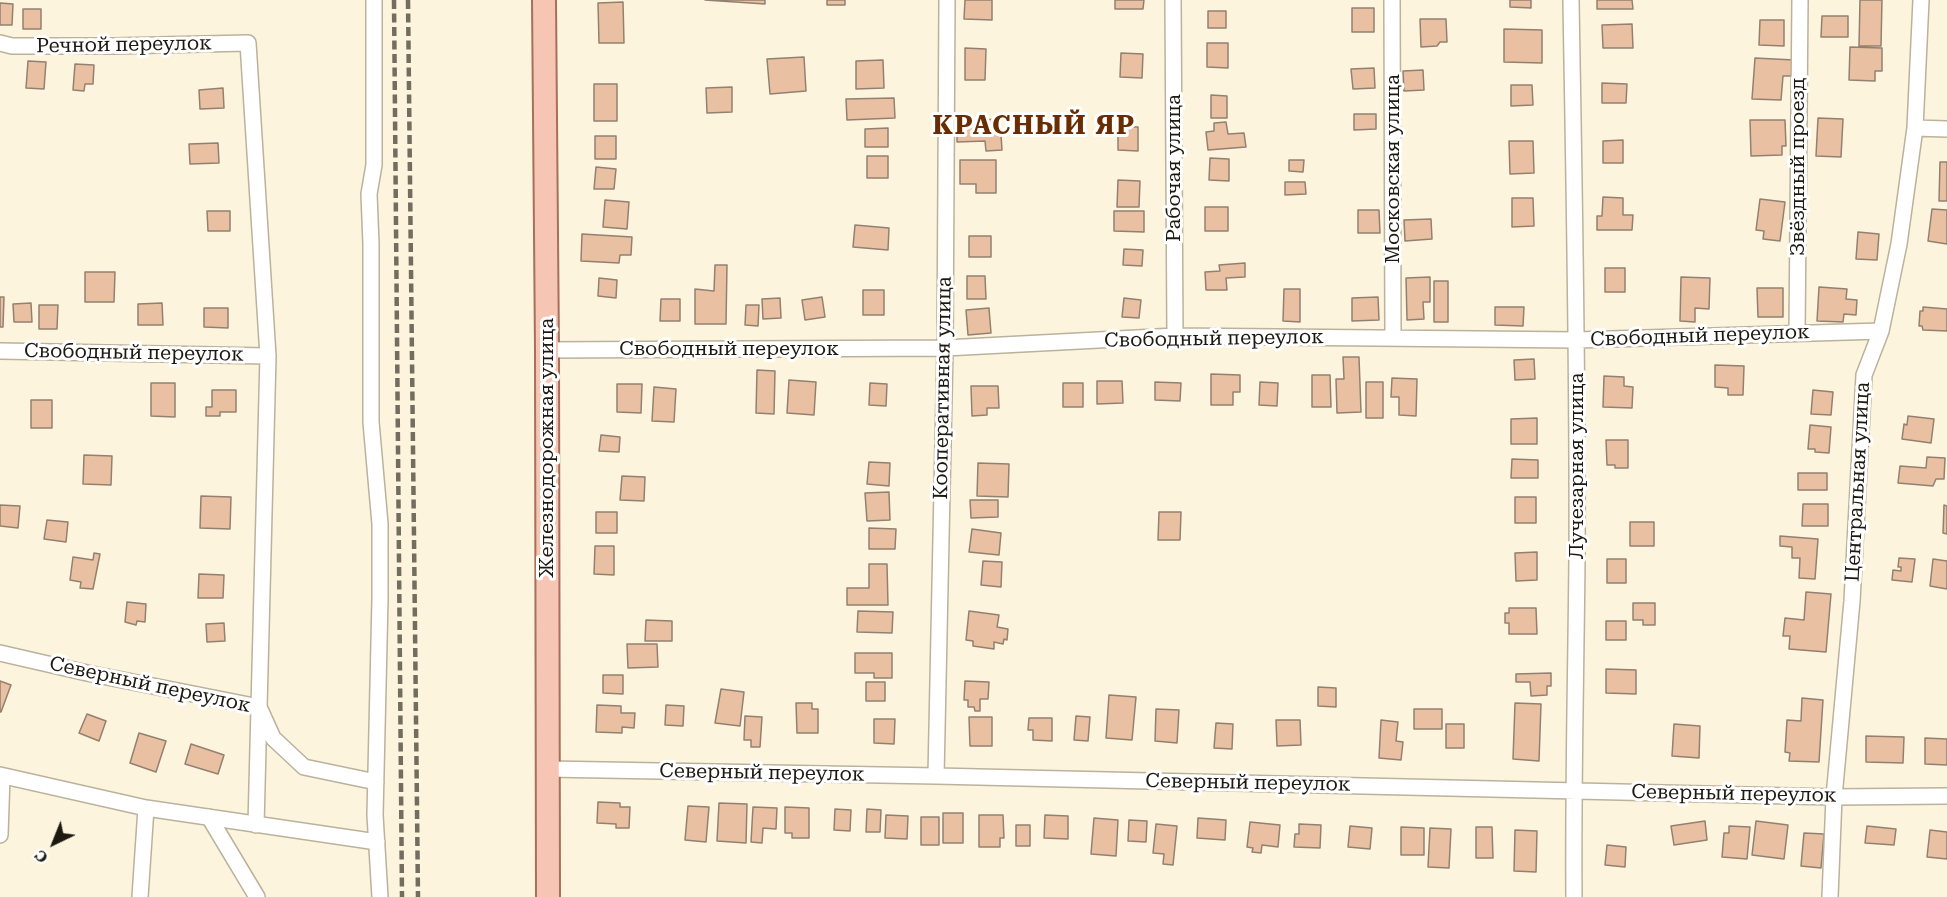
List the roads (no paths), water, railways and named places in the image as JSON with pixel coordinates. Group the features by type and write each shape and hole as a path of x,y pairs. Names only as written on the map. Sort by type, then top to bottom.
{"main road":[{"name":"Железнодорожная улица","path":"544,0 548,897"}],"street":[{"path":"374,0 374,165 369,194 371,422 380,545 375,815 380,897"},
{"name":"Кооперативная улица","path":"936,776 945,348 947,0"},
{"name":"Рабочая улица","path":"1173,0 1175,336"},
{"name":"Московская улица","path":"1392,0 1393,337"},
{"name":"Лучезарная улица","path":"1571,0 1577,340 1574,897"},
{"name":"Звёздный проезд","path":"1797,333 1800,0"},
{"name":"Центральная улица","path":"1830,897 1834,796 1851,601 1864,375 1881,331 1899,244 1915,128 1921,0"},
{"name":"Речной переулок","path":"0,43 12,46 248,43 268,356"},
{"path":"1915,128 1947,129"},
{"name":"Свободный переулок","path":"547,350 945,348 1175,336 1577,340 1881,331"},
{"name":"Свободный переулок","path":"0,351 268,356"},
{"path":"256,825 268,356"},
{"name":"Северный переулок","path":"0,653 87,673 259,707 273,738 304,767 376,782"},
{"name":"Северный переулок","path":"548,770 936,776 1834,796 1947,796"},
{"path":"0,835 1,775 146,808 377,842"},
{"path":"140,897 146,808"},
{"path":"209,817 257,897"}],"railway":[{"path":"394,0 402,897"},
{"path":"408,0 418,897"}],"district":[{"name":"КРАСНЫЙ ЯР","path":"1034,126"}]}
